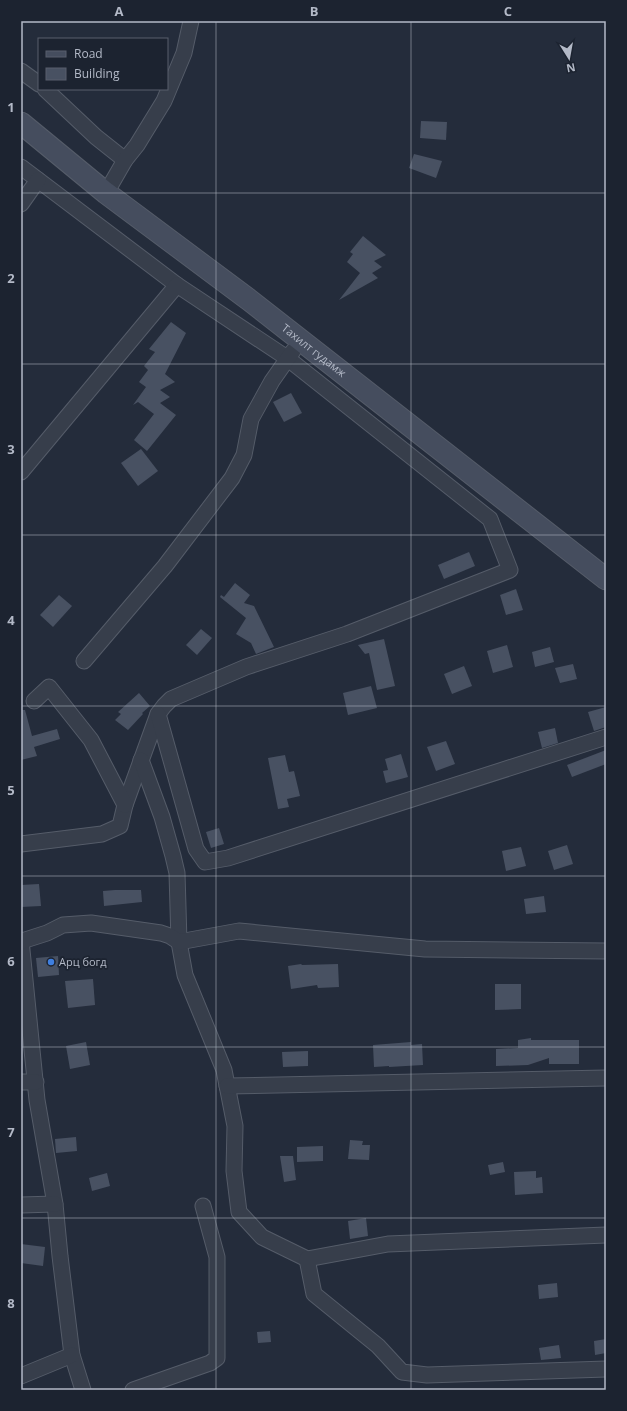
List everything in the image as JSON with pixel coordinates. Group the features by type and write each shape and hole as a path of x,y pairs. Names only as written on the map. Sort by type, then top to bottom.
{"main road":[{"name":"Тахилт гудамж","path":"21,123 106,194 248,299 606,578"}],"street":[{"path":"106,194 125,160 137,145 164,101 184,53 191,21"},
{"path":"21,71 38,83"},
{"path":"46,90 96,137 125,160"},
{"path":"21,167 177,285 287,358 490,519 510,570 347,634 246,667 171,699 158,714 125,805 120,826 102,834 21,844"},
{"path":"21,204 38,180"},
{"path":"21,472 177,285"},
{"path":"84,661 165,566 232,478 244,455 251,419 272,381 287,358 302,341"},
{"path":"34,701 49,687 91,740 125,805"},
{"path":"158,714 196,849 205,862 228,858 606,737"},
{"path":"141,760 162,817 177,873 178,942 185,975 224,1070 228,1086 235,1126 234,1171 239,1212 262,1237 307,1259 388,1244 606,1235"},
{"path":"83,1390 72,1355 55,1204 37,1100 28,1082 22,941 47,933 63,925 91,923 161,933 170,936 178,942 239,931 425,949 606,951"},
{"path":"228,1086 606,1078"},
{"path":"21,1205 55,1204"},
{"path":"133,1390 210,1363 217,1358 217,1257 203,1206"},
{"path":"307,1259 314,1294 378,1346 402,1372 427,1374 606,1369"},
{"path":"21,1376 72,1355"}],"building":[{"path":"421,121 447,122 446,140 420,138"},
{"path":"414,154 442,161 436,178 409,168"},
{"path":"363,236 386,255 374,261 382,267 372,273 378,278 339,300 360,273 347,262 353,254 350,252"},
{"path":"171,322 186,333 165,374 175,382 160,390 170,397 160,403 176,415 147,451 134,440 154,414 138,402 133,405 146,387 139,382 148,370 144,366 155,352 149,349"},
{"path":"291,393 302,413 284,422 273,402"},
{"path":"141,449 158,471 138,486 121,463"},
{"path":"469,552 475,566 444,579 438,565"},
{"path":"235,583 250,595 244,603 254,606 274,647 256,654 251,643 236,634 246,618 220,597 221,595 224,597"},
{"path":"516,589 523,610 506,615 500,595"},
{"path":"59,595 72,606 53,627 40,615"},
{"path":"201,629 212,638 197,655 186,645"},
{"path":"384,639 395,686 377,690 369,653 365,654 358,645"},
{"path":"507,645 513,667 493,673 487,651"},
{"path":"550,647 554,662 535,667 532,652"},
{"path":"573,664 577,679 560,683 555,668"},
{"path":"464,666 472,686 452,694 444,674"},
{"path":"371,686 377,708 348,715 343,693"},
{"path":"139,693 150,706 128,730 115,720 121,714 118,712"},
{"path":"606,707 606,727 594,731 588,712"},
{"path":"21,710 25,710 32,736 57,729 60,739 34,747 37,756 21,760"},
{"path":"555,728 558,743 542,748 538,732"},
{"path":"446,741 455,764 436,771 427,747"},
{"path":"606,750 606,764 572,777 567,765"},
{"path":"401,754 408,777 386,783 383,771 388,770 385,759"},
{"path":"285,755 289,772 294,771 300,796 287,799 289,807 278,809 268,758"},
{"path":"219,828 224,844 211,848 206,832"},
{"path":"567,845 573,864 554,870 548,851"},
{"path":"521,847 526,866 506,871 502,851"},
{"path":"39,884 41,906 21,907 21,885"},
{"path":"141,890 142,902 104,906 103,891"},
{"path":"544,896 546,912 526,914 524,899"},
{"path":"58,956 59,975 38,977 36,958"},
{"path":"301,964 338,964 339,987 318,988 317,985 291,989 288,966"},
{"path":"93,979 95,1005 68,1008 65,981"},
{"path":"495,984 521,984 521,1009 495,1010"},
{"path":"531,1038 531,1040 579,1040 579,1064 549,1064 549,1058 528,1065 496,1066 496,1049 518,1048 518,1040"},
{"path":"86,1042 90,1065 70,1069 66,1046"},
{"path":"411,1042 411,1045 422,1044 423,1065 374,1067 373,1045"},
{"path":"308,1051 308,1066 283,1067 282,1052"},
{"path":"76,1137 77,1151 56,1153 55,1139"},
{"path":"350,1140 363,1141 362,1145 370,1145 369,1160 348,1159"},
{"path":"323,1146 323,1161 297,1162 297,1147"},
{"path":"280,1156 293,1156 296,1180 284,1182"},
{"path":"503,1162 505,1172 490,1175 488,1165"},
{"path":"536,1171 536,1178 542,1177 543,1193 515,1195 514,1172"},
{"path":"107,1173 110,1186 92,1191 89,1178"},
{"path":"366,1218 368,1236 350,1239 348,1221"},
{"path":"21,1244 45,1247 43,1266 21,1263"},
{"path":"557,1283 558,1297 539,1299 538,1285"},
{"path":"270,1331 271,1342 258,1343 257,1332"},
{"path":"606,1339 606,1353 595,1355 594,1341"},
{"path":"559,1345 561,1358 541,1360 539,1348"}],"place":[{"name":"Арц богд","path":"51,962"}]}
